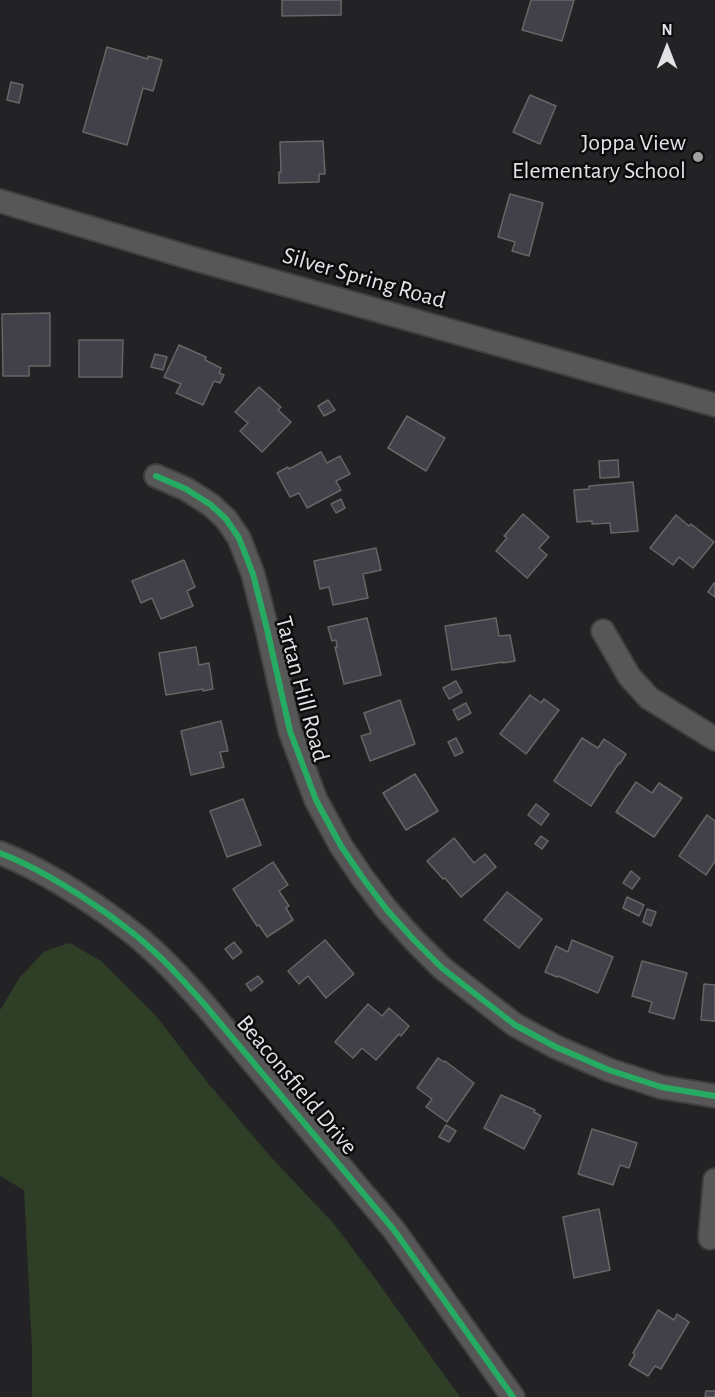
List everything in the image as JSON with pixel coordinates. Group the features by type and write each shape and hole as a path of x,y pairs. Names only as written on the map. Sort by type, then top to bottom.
{"street":[{"name":"Silver Spring Road","path":"0,201 198,260 715,405"},
{"name":"Tartan Hill Road","path":"156,476 186,489 211,504 226,519 239,538 253,574 290,731 316,800 341,846 387,910 442,968 515,1025 556,1047 609,1070 661,1087 715,1096"},
{"path":"603,631 629,676 649,698 715,739"},
{"name":"Beaconsfield Drive","path":"0,853 36,869 94,905 148,946 177,974 394,1230 513,1397"},
{"path":"710,1238 715,1180"}],"green space":[{"path":"70,943 101,961 156,1016 207,1082 271,1157 334,1224 460,1397 32,1397 32,1348 24,1190 0,1176 0,1010 20,977 45,951"}],"building":[{"path":"282,0 341,0 341,15 282,16"},
{"path":"531,0 574,0 562,41 522,30"},
{"path":"107,47 148,59 148,56 162,60 153,91 143,88 127,145 83,132"},
{"path":"11,82 23,85 19,103 7,100"},
{"path":"530,95 556,106 540,144 513,132"},
{"path":"323,141 325,174 319,174 319,182 279,183 280,142"},
{"path":"510,194 543,203 529,256 512,251 515,242 498,237"},
{"path":"50,313 50,366 29,366 29,376 3,376 2,314"},
{"path":"79,340 123,340 122,377 79,377"},
{"path":"179,345 206,357 205,360 221,368 219,373 224,375 220,383 214,381 203,405 176,393 181,384 164,377"},
{"path":"155,354 167,357 163,370 151,367"},
{"path":"259,387 281,407 278,410 291,422 262,452 240,431 248,423 235,412"},
{"path":"328,400 335,410 324,416 318,406"},
{"path":"407,416 445,438 426,471 388,448"},
{"path":"321,452 327,463 340,456 350,474 336,481 341,490 307,508 299,493 290,497 277,473"},
{"path":"618,460 619,477 600,478 599,461"},
{"path":"633,482 638,531 611,533 610,523 577,522 574,490 589,489 589,486"},
{"path":"341,499 345,508 336,513 331,504"},
{"path":"523,514 549,537 539,548 547,555 527,578 496,551 507,538 504,536"},
{"path":"676,515 714,542 693,568 679,557 673,565 650,548"},
{"path":"376,548 381,570 363,574 368,598 333,605 329,587 320,589 314,561"},
{"path":"184,560 195,587 187,591 193,606 161,619 152,598 141,603 132,581"},
{"path":"715,583 715,597 708,592"},
{"path":"367,618 381,675 344,684 335,647 337,647 336,640 332,641 328,627"},
{"path":"496,618 499,636 510,635 515,661 452,670 445,626"},
{"path":"196,647 199,665 209,663 213,689 166,695 159,653"},
{"path":"456,681 462,692 449,699 443,688"},
{"path":"530,695 541,703 544,699 559,710 526,754 500,734"},
{"path":"400,700 415,744 370,761 361,736 371,733 364,713"},
{"path":"466,703 471,713 458,720 453,710"},
{"path":"221,721 228,751 220,752 224,767 191,775 181,731"},
{"path":"456,738 463,752 455,756 448,742"},
{"path":"582,738 598,748 604,739 626,754 591,806 554,781"},
{"path":"415,774 438,811 406,830 383,793"},
{"path":"636,782 652,793 659,783 682,798 654,837 616,812"},
{"path":"243,799 261,845 227,857 210,811"},
{"path":"536,804 549,814 541,825 528,815"},
{"path":"707,815 715,821 715,861 706,875 679,856"},
{"path":"541,836 548,841 542,849 535,844"},
{"path":"454,838 474,863 485,854 496,867 461,897 427,861"},
{"path":"273,862 288,885 279,891 289,906 286,908 293,920 267,937 259,925 257,926 233,889"},
{"path":"631,871 640,878 632,889 623,883"},
{"path":"507,892 542,919 519,948 484,920"},
{"path":"627,897 644,905 639,916 623,908"},
{"path":"647,909 656,912 651,926 643,922"},
{"path":"325,940 354,974 326,998 308,976 299,984 288,971"},
{"path":"572,940 613,957 598,993 545,972 556,946 568,952"},
{"path":"234,942 242,952 233,959 225,949"},
{"path":"642,961 687,973 674,1019 649,1012 652,1002 632,996"},
{"path":"258,976 263,982 251,991 246,984"},
{"path":"704,984 715,985 715,1021 701,1020"},
{"path":"368,1004 382,1016 389,1008 409,1026 376,1060 362,1048 353,1058 335,1042"},
{"path":"438,1058 474,1083 447,1122 426,1107 432,1099 417,1088"},
{"path":"501,1095 535,1110 534,1112 541,1116 524,1149 484,1128"},
{"path":"446,1125 456,1131 449,1142 439,1137"},
{"path":"592,1129 637,1143 629,1168 620,1165 613,1185 578,1174"},
{"path":"599,1209 610,1270 574,1278 563,1217"},
{"path":"658,1310 674,1320 677,1314 689,1322 661,1369 655,1366 648,1376 629,1365 635,1355 633,1353"},
{"path":"706,1391 715,1391 715,1397 705,1397"}],"cycle path":[{"path":"156,476 186,489 211,505 226,519 239,538 253,574 290,731 316,800 341,846 387,910 442,968 515,1025 556,1047 609,1070 661,1087 715,1096"},
{"path":"0,853 43,873 70,889 140,938 164,960 204,1004 394,1230 513,1397"}],"place":[{"name":"Joppa View Elementary School","path":"698,157"}]}
